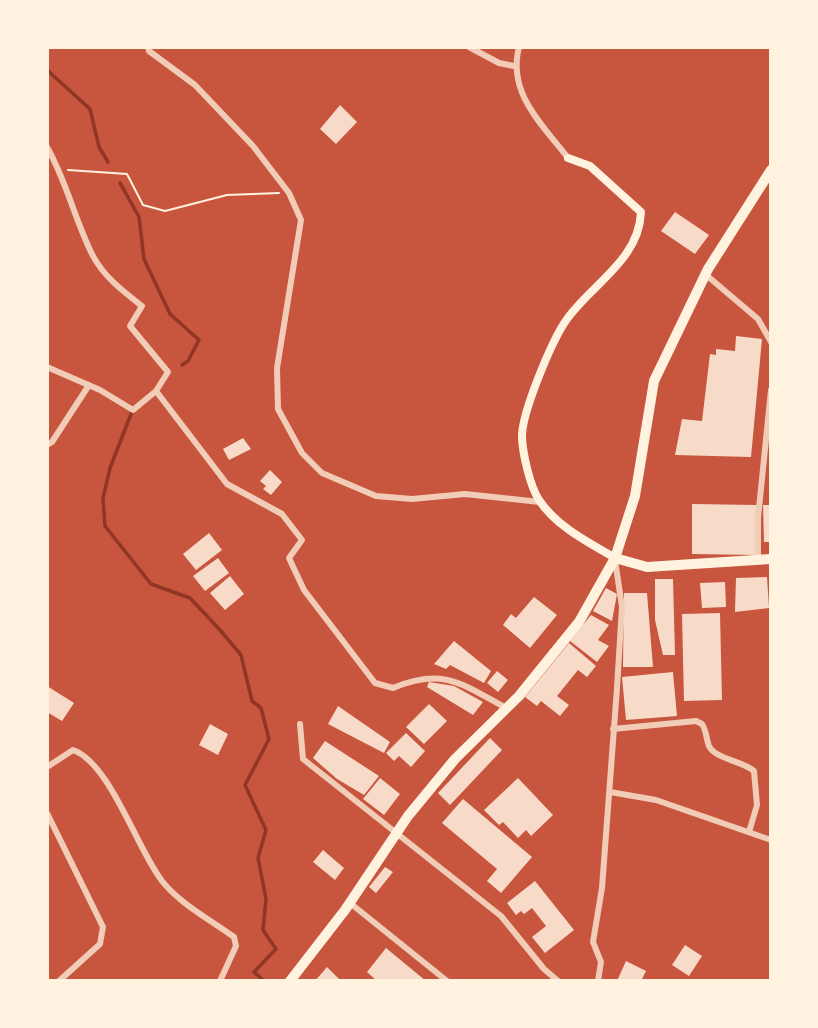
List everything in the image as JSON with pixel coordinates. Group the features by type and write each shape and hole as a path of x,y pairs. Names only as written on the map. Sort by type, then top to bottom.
{"main road":[{"path":"568,158 590,166 642,212 640,230 624,258 567,319 542,363 522,437 540,502 562,526 615,558 647,567 771,559"},
{"path":"290,981 350,903 397,833 455,759 506,708 579,622 615,558 635,496 654,381 705,275 771,170"}],"street":[{"path":"148,47 171,69 195,85 253,146 289,193 301,220 277,368 278,409 302,453 322,473 376,496 412,499 465,494 540,502"},
{"path":"469,47 499,62 514,66"},
{"path":"519,47 514,66 517,83 530,107 568,158"},
{"path":"47,147 60,169 93,257 110,279 142,306 130,326 168,372 156,391 133,410 89,385 47,367"},
{"path":"705,275 758,319 771,342"},
{"path":"47,445 52,442 89,385"},
{"path":"758,560 758,518 771,390"},
{"path":"156,391 227,484 282,514 302,540 289,558 304,590 375,682 393,688 418,677 454,680 506,708"},
{"path":"598,981 601,962 593,942 610,792 622,607 615,558"},
{"path":"613,729 696,721 702,724 709,746 715,752 747,764 754,771 757,806 749,832"},
{"path":"300,724 303,759 501,916 544,969 558,981"},
{"path":"47,767 73,750 84,754 110,789 162,881 234,937 236,946 220,981"},
{"path":"610,792 656,800 771,840"},
{"path":"47,813 103,927 100,943 59,981"},
{"path":"350,903 447,981"}],"path":[{"path":"60,169 127,174 143,205 165,211 228,195 289,193"}],"building":[{"path":"340,105 357,122 336,144 320,129"},
{"path":"675,212 709,235 695,254 661,231"},
{"path":"736,336 762,339 751,457 675,455 682,419 702,421 710,354 716,355 716,349 735,351"},
{"path":"243,438 251,449 229,460 223,449"},
{"path":"270,470 282,482 271,495 263,489 266,486 260,481"},
{"path":"692,504 757,505 757,555 692,554"},
{"path":"763,505 771,505 771,542 764,542"},
{"path":"209,533 222,550 196,570 183,554"},
{"path":"218,558 229,573 205,591 193,576"},
{"path":"230,576 244,594 225,610 210,593"},
{"path":"767,577 769,608 735,612 736,578"},
{"path":"655,579 673,579 675,655 663,655 655,620"},
{"path":"725,582 726,607 702,608 700,583"},
{"path":"606,588 617,594 612,621 593,611"},
{"path":"624,593 647,593 653,667 623,667"},
{"path":"534,597 557,615 530,648 503,625 511,614 516,618"},
{"path":"720,613 722,700 684,701 682,614"},
{"path":"591,615 609,625 598,640 609,646 597,662 570,641"},
{"path":"454,641 491,671 484,683 450,665 446,669 434,664"},
{"path":"569,643 596,666 587,677 578,670 557,696 569,705 560,716 541,701 537,706 525,697"},
{"path":"497,671 508,680 498,692 487,683"},
{"path":"673,672 677,716 626,720 622,677"},
{"path":"429,682 454,686 483,702 473,715 427,687"},
{"path":"47,686 74,703 62,721 47,712"},
{"path":"429,704 447,721 424,744 406,727"},
{"path":"338,706 390,742 384,753 328,724"},
{"path":"210,724 228,734 218,755 199,745"},
{"path":"406,733 425,751 411,767 399,756 394,761 386,753"},
{"path":"490,738 502,750 450,805 438,793"},
{"path":"325,741 379,776 364,795 337,779 313,758"},
{"path":"380,778 400,794 384,815 363,799"},
{"path":"518,778 553,815 531,836 526,830 518,838 503,822 499,825 484,810"},
{"path":"463,799 532,857 501,893 487,881 497,869 442,823"},
{"path":"323,850 344,868 335,880 313,862"},
{"path":"385,867 393,872 376,893 369,887"},
{"path":"535,881 574,930 545,953 532,937 546,926 532,908 524,914 521,911 516,915 507,903"},
{"path":"685,945 702,956 689,976 672,965"},
{"path":"386,948 426,981 377,981 367,972"},
{"path":"626,961 646,971 641,981 617,981"},
{"path":"327,967 341,981 315,981"}],"waterway":[{"path":"47,70 90,109 99,147 108,162"},
{"path":"120,183 139,217 144,259 170,314 199,340 188,361 182,365"},
{"path":"133,409 110,468 103,498 105,526 151,584 190,598 241,655 252,701 261,708 269,739 245,785 266,830 258,858 266,899 263,930 276,949 254,972 264,981"}]}
